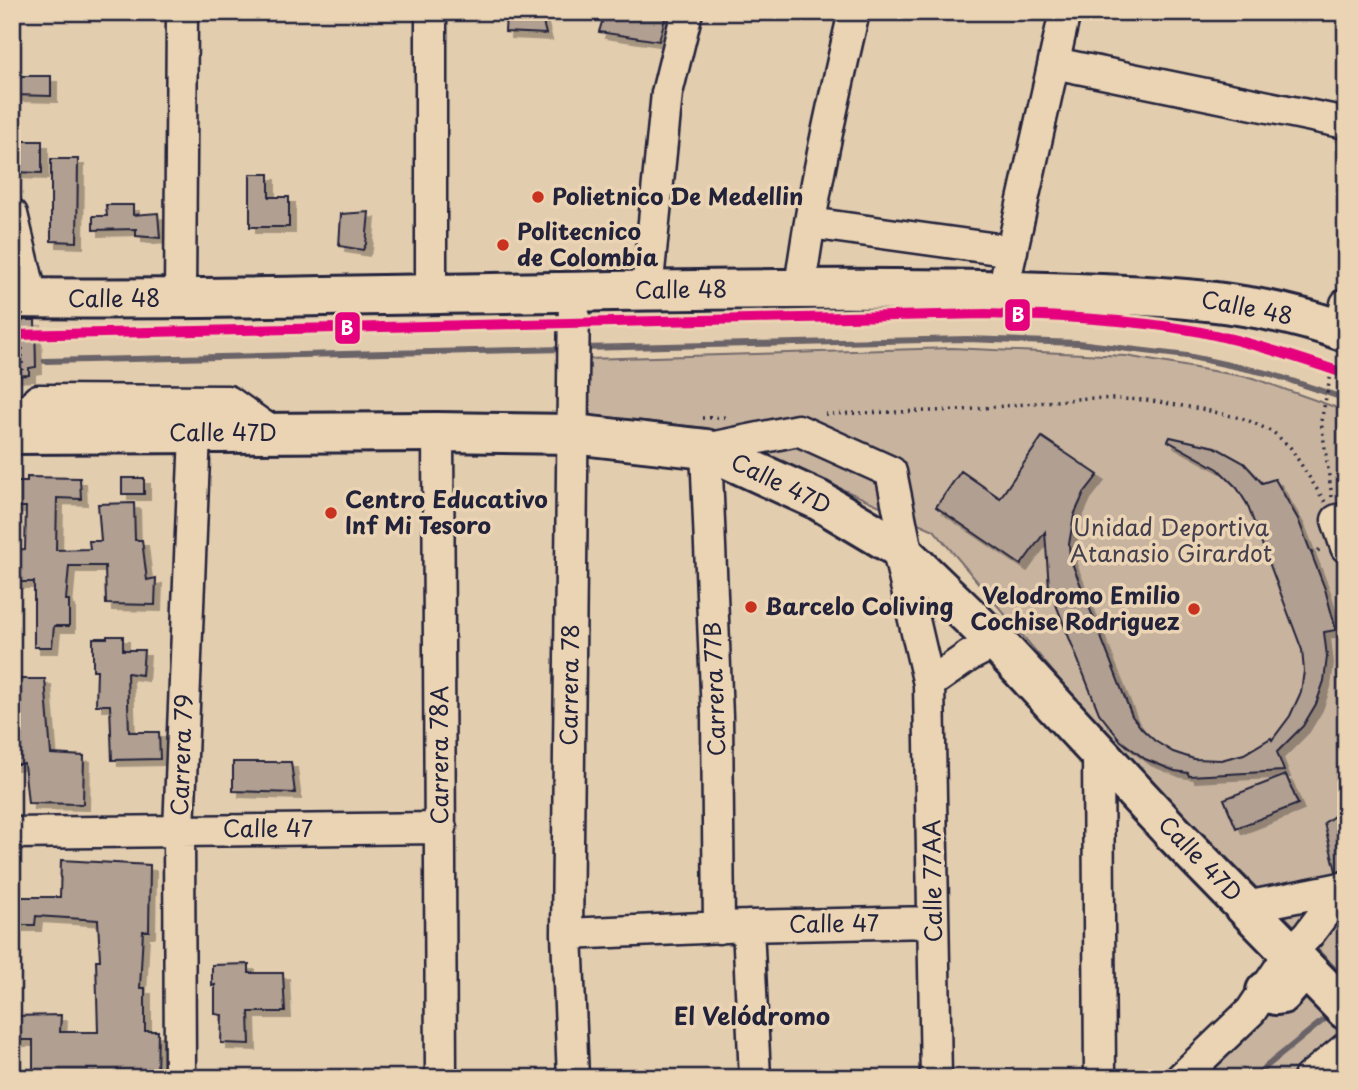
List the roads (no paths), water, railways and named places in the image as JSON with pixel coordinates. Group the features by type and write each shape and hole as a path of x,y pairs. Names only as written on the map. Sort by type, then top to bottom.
{"main road":[{"name":"Calle 48","path":"22,303 800,288 1003,290 1192,298 1278,312 1342,331"},
{"name":"Calle 47D","path":"12,434 438,432 573,417 703,434 902,552 996,642 1174,834 1346,1010"},
{"path":"1266,991 1276,995 1282,993 1301,965"}],"street":[{"path":"180,300 182,12"},
{"path":"431,12 431,295"},
{"path":"646,291 667,93 687,12"},
{"path":"800,288 835,94 855,12"},
{"path":"1003,290 1065,12"},
{"path":"1054,63 1346,123"},
{"path":"12,215 22,303"},
{"path":"810,223 1012,251"},
{"name":"Carrera 78","path":"573,1078 567,934 574,292"},
{"path":"12,428 38,400 228,401 273,433"},
{"name":"Calle 77AA","path":"703,434 798,430 891,472 902,552 929,684 936,1078"},
{"name":"Carrera 78A","path":"438,432 441,1078"},
{"name":"Carrera 79","path":"180,1078 179,830 195,433"},
{"name":"Carrera 77B","path":"703,434 716,716 733,927 755,1078"},
{"path":"929,684 968,656 996,642"},
{"path":"1098,751 1100,1078"},
{"name":"Calle 47","path":"12,833 441,828"},
{"path":"1246,907 1344,887"},
{"path":"1301,965 1308,936 1344,887"},
{"name":"Calle 47","path":"567,934 933,922"},
{"path":"1181,1078 1251,1011 1266,991"},
{"path":"1309,1078 1346,1048"}],"waterway":[{"path":"582,348 967,339 1078,343 1187,356 1271,374 1346,399"},
{"path":"45,361 565,349"},
{"path":"1252,1078 1332,1013"}],"place":[{"name":"Polietnico De Medellin","path":"538,197"},
{"name":"Politecnico de Colombia","path":"503,245"},
{"name":"Centro Educativo Inf Mi Tesoro","path":"331,513"},
{"name":"Barcelo Coliving","path":"751,607"},
{"name":"Velodromo Emilio Cochise Rodriguez","path":"1194,609"}],"district":[{"name":"El Velódromo","path":"752,1017"}],"park label":[{"name":"Unidad Deportiva Atanasio Girardot","path":"1171,541"}]}
